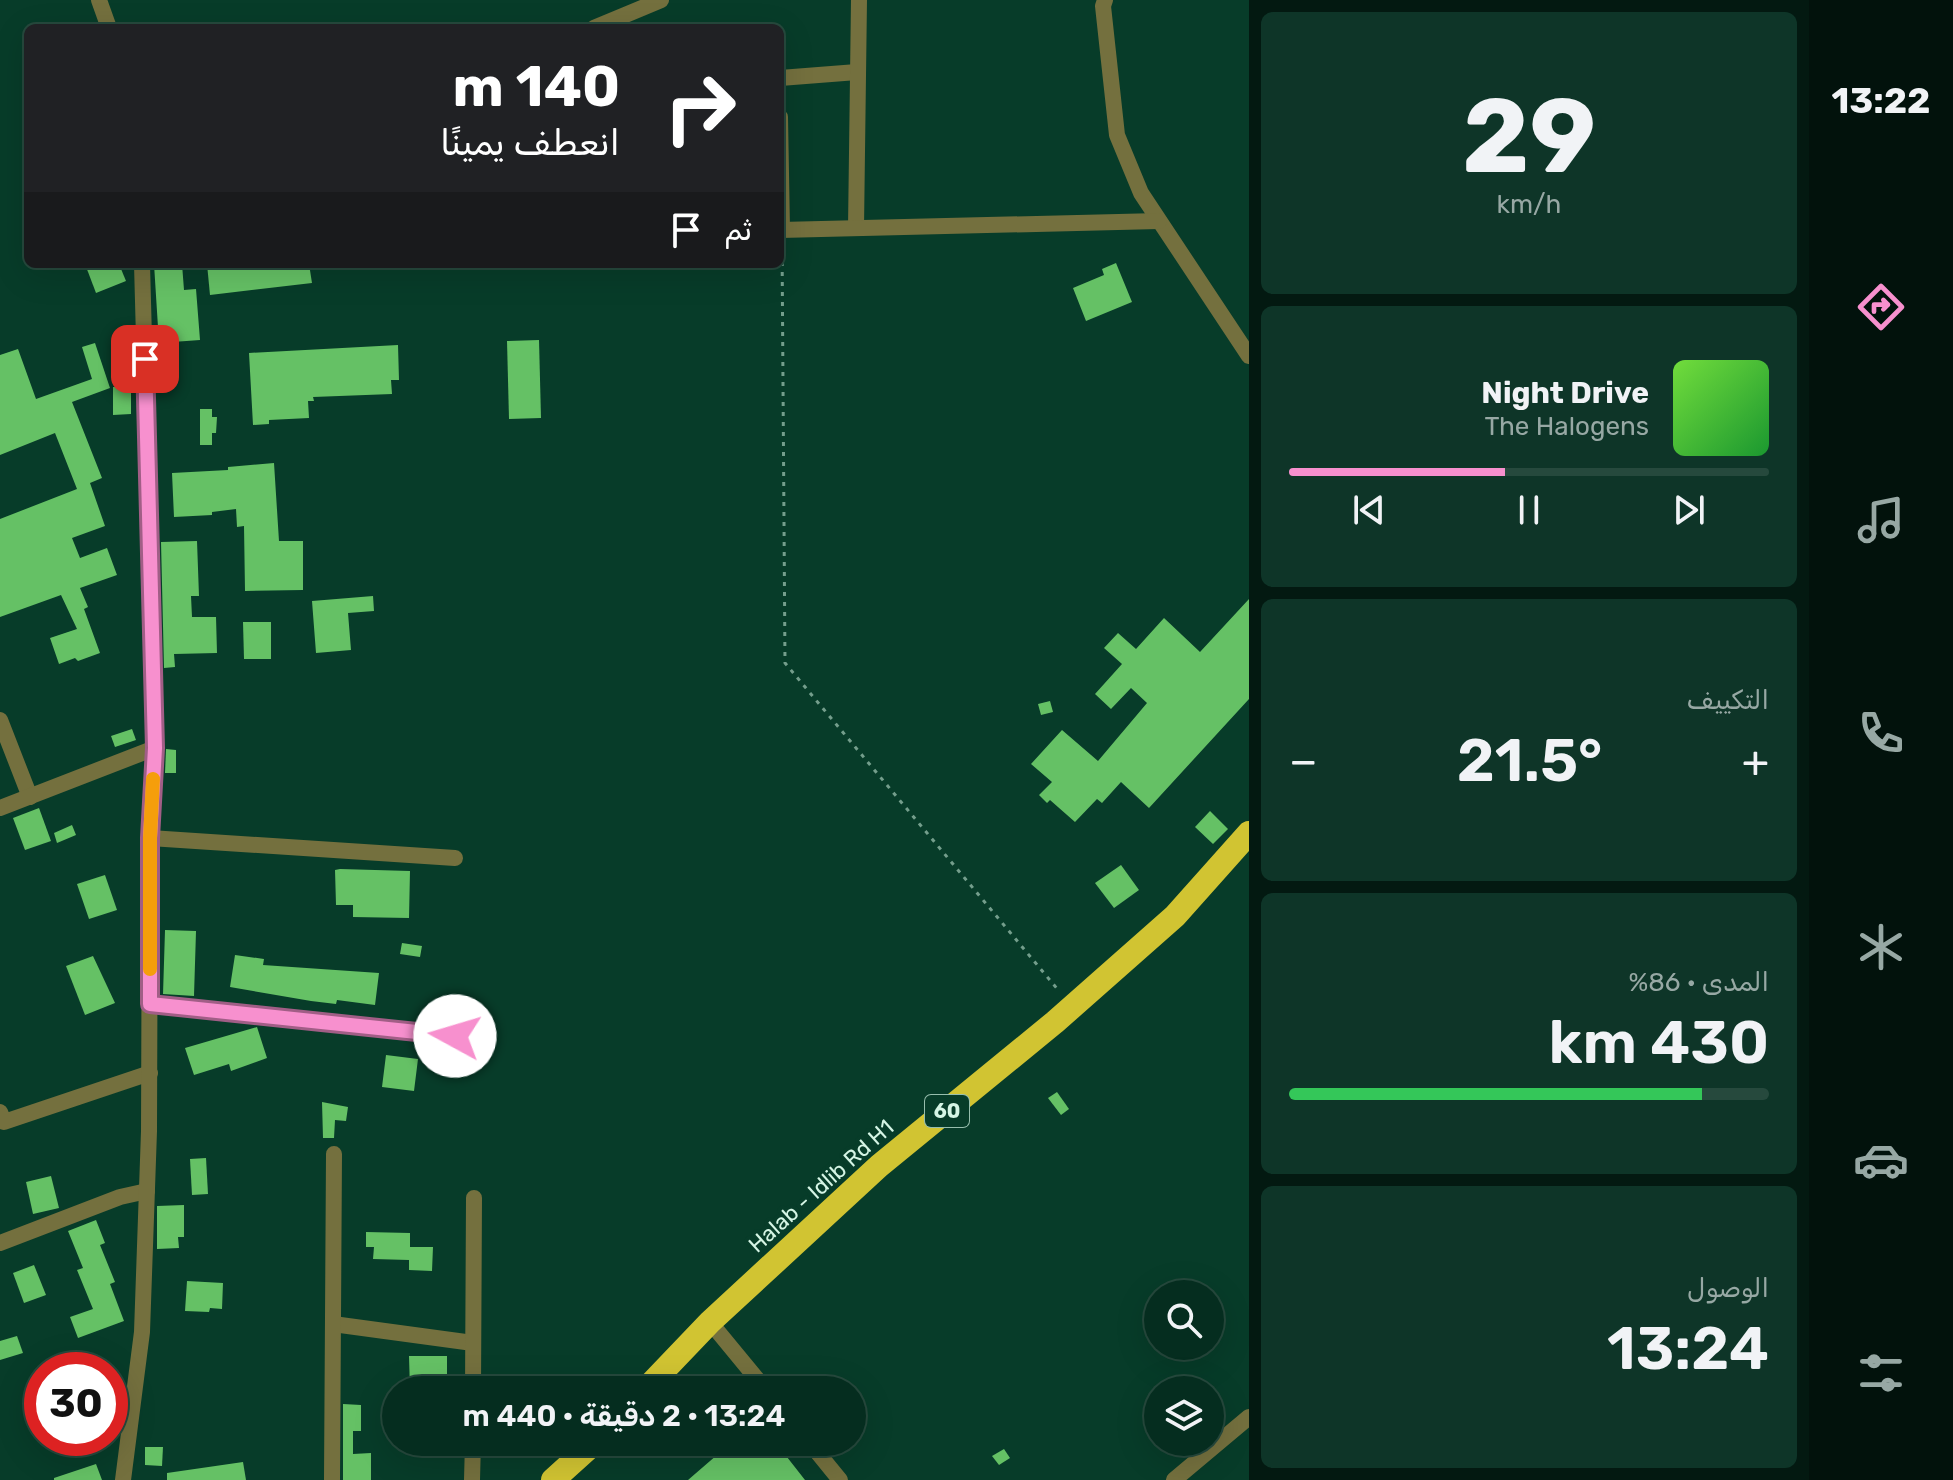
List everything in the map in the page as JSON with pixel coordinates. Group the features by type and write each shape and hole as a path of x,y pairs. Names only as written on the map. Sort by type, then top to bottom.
{"highway":[{"name":"Halab - Idlib Rd H1","path":"658,1376 710,1322 879,1166 1175,916 1249,833"},
{"path":"553,1480 580,1456"}],"street":[{"path":"99,0 108,24"},
{"path":"604,24 661,0"},
{"path":"856,228 859,0"},
{"path":"1105,0 1103,6 1117,135 1141,193 1249,356"},
{"path":"784,78 857,72"},
{"path":"784,230 1159,221"},
{"path":"123,1480 142,1332 150,1073 150,838 155,748 142,268"},
{"path":"0,720 30,797"},
{"path":"0,808 155,748"},
{"path":"150,838 455,858"},
{"path":"150,1004 455,1036"},
{"path":"0,1112 4,1122 150,1073"},
{"path":"332,1480 334,1154"},
{"path":"0,1243 120,1197 147,1191"},
{"path":"473,1376 474,1198"},
{"path":"710,1322 754,1376"},
{"path":"333,1324 473,1343"},
{"path":"1174,1480 1249,1417"},
{"path":"472,1480 473,1456"},
{"path":"820,1456 840,1480"}],"path":[{"path":"781,268 785,663 1072,1006"}],"building":[{"path":"1116,263 1132,302 1086,321 1073,288 1104,275 1102,269"},
{"path":"87,268 121,268 126,281 96,293"},
{"path":"154,268 182,268 184,290 196,289 200,340 159,343"},
{"path":"207,268 310,268 312,283 210,295"},
{"path":"539,340 541,418 509,419 507,341"},
{"path":"95,343 110,388 72,402 102,478 90,483 105,526 72,538 80,558 107,548 117,575 80,588 100,653 59,664 50,638 77,629 61,595 0,617 0,519 77,489 55,433 0,455 0,355 18,349 36,399 92,379 82,347"},
{"path":"398,345 399,380 391,380 392,394 313,397 314,401 308,401 309,418 269,420 269,424 253,425 249,353"},
{"path":"113,387 131,387 131,414 113,415"},
{"path":"200,409 212,409 212,417 217,417 212,445 200,445"},
{"path":"274,463 279,541 303,541 303,590 245,591 244,526 237,527 236,509 212,512 212,515 174,517 172,473 228,470 228,467"},
{"path":"197,541 199,596 191,596 192,617 216,617 217,653 174,654 175,667 164,668 161,542"},
{"path":"373,596 374,611 348,613 351,650 316,653 312,601"},
{"path":"1249,599 1249,699 1149,808 1121,782 1102,803 1097,799 1075,822 1050,800 1047,803 1039,795 1052,782 1031,764 1062,730 1098,761 1147,703 1131,688 1111,709 1095,694 1122,664 1104,648 1118,633 1136,649 1164,618 1200,652"},
{"path":"243,622 271,622 271,659 244,659"},
{"path":"1050,701 1053,712 1041,715 1038,704"},
{"path":"132,729 136,740 115,747 111,736"},
{"path":"166,749 176,750 176,773 165,773"},
{"path":"39,808 51,841 25,850 13,818"},
{"path":"1210,811 1228,829 1213,844 1195,827"},
{"path":"72,825 76,835 57,843 54,833"},
{"path":"1121,865 1139,890 1114,908 1095,883"},
{"path":"335,870 410,871 409,918 353,917 353,905 336,905"},
{"path":"105,875 117,910 89,919 77,884"},
{"path":"165,930 196,931 194,996 163,994"},
{"path":"402,943 422,946 420,957 400,954"},
{"path":"235,955 264,959 263,965 379,973 375,1005 337,1000 336,1004 311,1001 230,987"},
{"path":"93,956 115,1003 85,1015 66,966"},
{"path":"257,1027 267,1058 231,1071 229,1064 194,1075 185,1048"},
{"path":"386,1055 418,1059 414,1091 382,1087"},
{"path":"1057,1092 1069,1109 1061,1115 1048,1098"},
{"path":"322,1102 348,1107 346,1121 335,1120 334,1138 323,1138"},
{"path":"206,1158 208,1194 192,1195 190,1159"},
{"path":"51,1176 59,1208 33,1214 26,1182"},
{"path":"184,1205 184,1237 178,1237 179,1248 157,1249 157,1206"},
{"path":"96,1220 105,1243 100,1245 115,1282 110,1284 124,1321 78,1338 70,1317 93,1309 77,1270 83,1268 68,1231"},
{"path":"366,1232 410,1233 410,1247 433,1247 432,1271 409,1270 409,1260 373,1259 374,1247 366,1247"},
{"path":"34,1265 46,1295 24,1303 13,1273"},
{"path":"187,1281 223,1283 222,1309 185,1311"},
{"path":"17,1336 23,1353 0,1360 0,1341"},
{"path":"409,1356 447,1356 447,1376 410,1376"},
{"path":"343,1404 361,1405 361,1431 353,1431 353,1454 371,1453 371,1480 343,1480"},
{"path":"145,1447 163,1447 162,1466 145,1465"},
{"path":"1004,1449 1010,1458 999,1465 992,1456"},
{"path":"716,1456 786,1456 805,1480 688,1480"},
{"path":"243,1462 246,1480 167,1480 167,1473"},
{"path":"96,1464 102,1480 54,1480 54,1478"}],"slow traffic":[{"path":"150,969 153,779"}],"route":[{"path":"145,359 155,748 150,838 150,1004 455,1036"}]}
